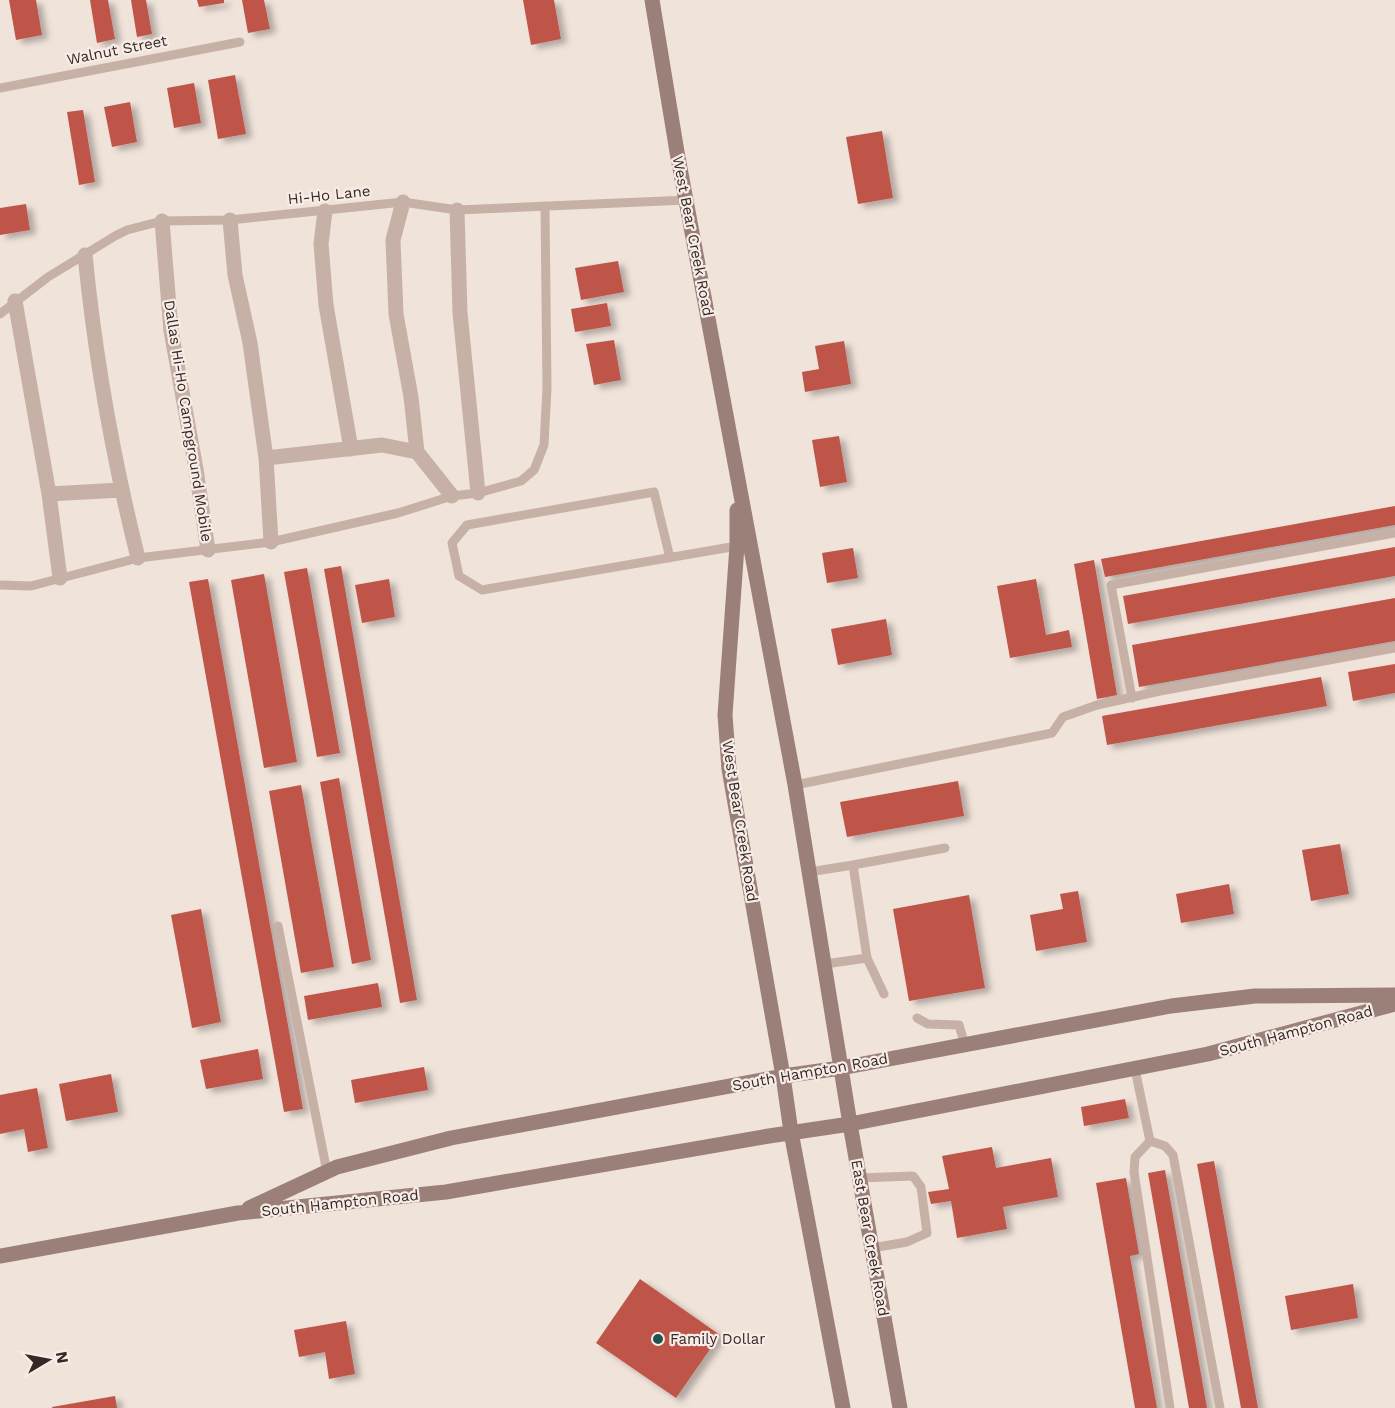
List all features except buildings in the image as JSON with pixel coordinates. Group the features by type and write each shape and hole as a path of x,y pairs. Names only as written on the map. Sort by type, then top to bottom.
{"main road":[{"name":"West Bear Creek Road","path":"652,0 795,785 841,1068"},
{"name":"West Bear Creek Road","path":"736,471 737,546 725,715 729,769 791,1132"},
{"name":"South Hampton Road","path":"238,1213 337,1167 451,1138 1171,1006 1256,996 1395,995"},
{"name":"South Hampton Road","path":"0,1256 238,1213 446,1192 791,1132 850,1124 1208,1054 1395,1004"},
{"name":"East Bear Creek Road","path":"841,1068 900,1408"},
{"path":"791,1132 843,1408"}],"street":[{"path":"403,202 393,240 396,314 411,397 417,452 452,496"},
{"path":"457,210 460,313 478,493"},
{"path":"325,211 321,244 326,305 351,449"},
{"path":"230,220 235,275 250,343 266,458 271,542"},
{"name":"Dallas Hi-Ho Campground Mobile","path":"162,221 171,331 208,550"},
{"path":"85,255 93,329 121,490 138,558"},
{"path":"15,301 49,494 60,578"},
{"path":"266,458 382,445 417,452"},
{"path":"49,494 121,490"}],"lane":[{"name":"Walnut Street","path":"0,88 240,42"},
{"name":"Hi-Ho Lane","path":"0,314 48,277 127,230 162,221 230,220 403,202 457,210 687,200"},
{"name":"Dallas Hi-Ho Campground Mobile","path":"0,585 31,586 138,558 271,542 398,513 452,496 478,493 520,481 534,470 544,445 547,388 545,206"},
{"path":"670,558 654,492 467,525 452,543 459,576 482,590 670,558 737,546"},
{"path":"1132,698 1111,585 1395,533"},
{"path":"795,785 1052,733 1063,717 1098,705 1160,691 1395,648"},
{"path":"809,872 945,848"},
{"path":"853,866 867,957 884,994"},
{"path":"278,926 327,1172"},
{"path":"825,964 867,957"},
{"path":"917,1018 928,1024 959,1025 965,1045"},
{"path":"1135,1069 1150,1142"},
{"path":"1150,1142 1135,1157 1134,1172 1170,1408"},
{"path":"1150,1142 1165,1146 1173,1155 1221,1408"},
{"path":"860,1178 913,1176 921,1187 927,1233 908,1242 872,1248"}],"place":[{"name":"Family Dollar","path":"658,1339"}]}
